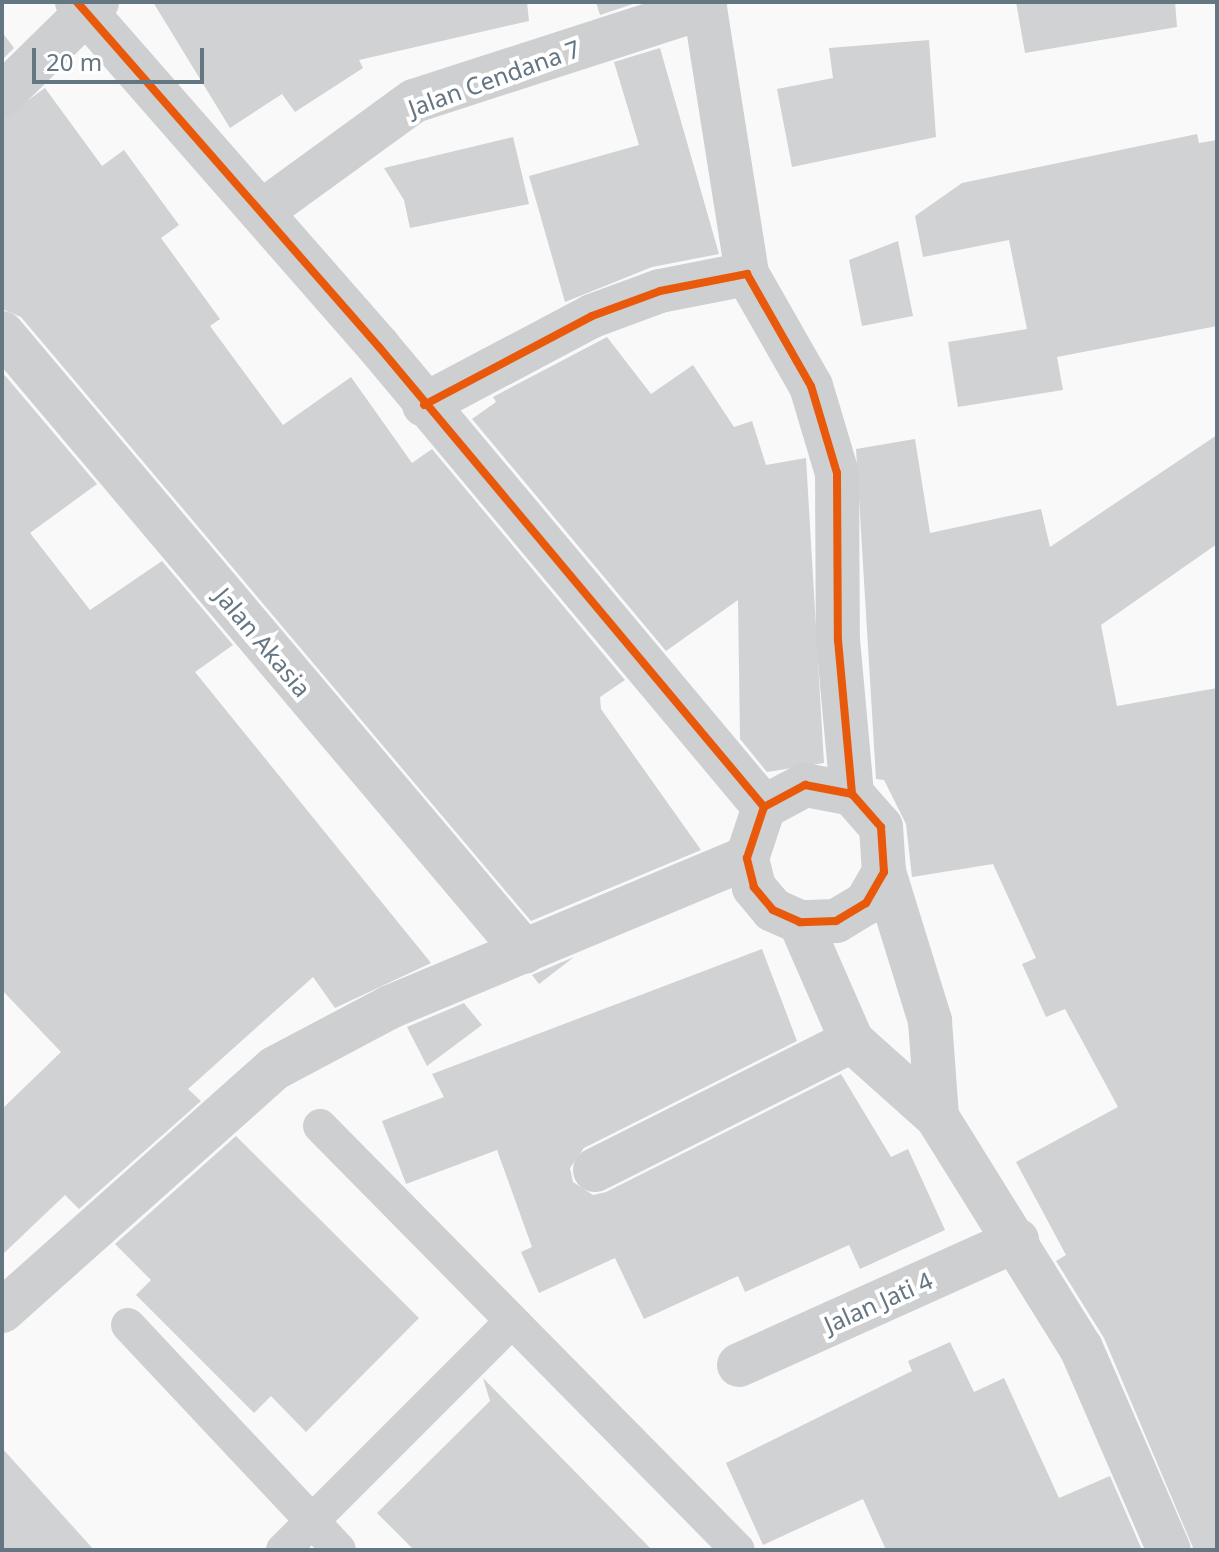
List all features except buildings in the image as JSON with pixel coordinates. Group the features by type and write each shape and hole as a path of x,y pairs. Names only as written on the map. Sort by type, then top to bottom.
{"street":[{"name":"Jalan Cendana 7","path":"261,212 414,101 705,4"},
{"path":"705,4 747,274 811,386 837,473 838,640 852,794 881,827 884,872 930,1021 937,1117"},
{"path":"2,95 87,6 764,807"},
{"path":"424,405 592,316 660,291 747,274"},
{"name":"Jalan Akasia","path":"2,333 525,952"},
{"path":"852,794 805,785 764,807 747,858 754,887 773,910 800,922 836,921 866,903 884,872"},
{"path":"2,1311 275,1068 390,1007 747,858"},
{"path":"800,922 852,1041 937,1117 1017,1240 1081,1348 1169,1550"},
{"path":"595,1170 852,1041"},
{"name":"Jalan Jati 4","path":"739,1365 1017,1240"}],"lane":[{"path":"320,1126 738,1550"},
{"path":"283,1550 310,1519 511,1322"},
{"path":"128,1325 339,1550"}],"cycle path":[{"path":"77,2 379,347 764,807"},
{"path":"424,405 592,316 660,291 747,274 811,386 837,473 838,640 852,794 881,827 884,872 866,903 836,921 800,922 773,910 754,887 747,858 764,807 805,785 852,794"}]}
